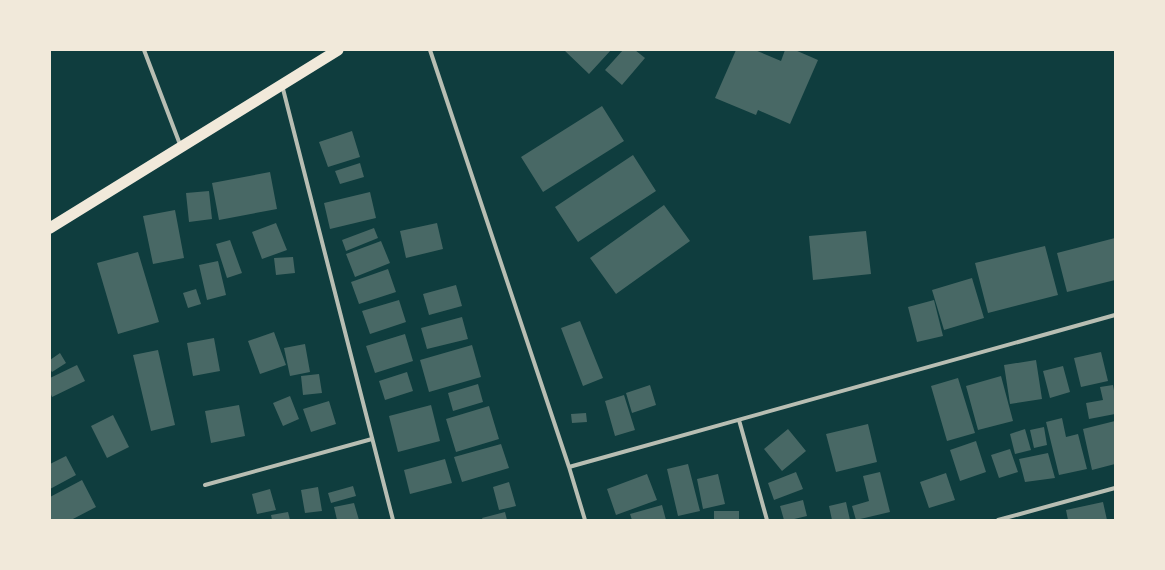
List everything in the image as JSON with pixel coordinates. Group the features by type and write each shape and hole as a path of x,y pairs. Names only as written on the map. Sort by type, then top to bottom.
{"highway":[{"path":"50,228 338,50"}],"street":[{"path":"144,50 181,147"},
{"path":"430,50 585,520"},
{"path":"282,85 393,520"},
{"path":"569,468 1115,315"},
{"path":"739,420 767,520"},
{"path":"205,485 372,439"},
{"path":"998,520 1115,488"}],"building":[{"path":"564,50 611,50 589,74"},
{"path":"623,50 635,50 645,58 622,85 605,70"},
{"path":"736,50 755,50 781,61 785,50 795,50 818,60 790,124 758,110 756,115 715,98"},
{"path":"602,106 624,141 543,192 521,157"},
{"path":"352,131 360,157 328,167 319,142"},
{"path":"633,155 656,191 578,242 555,207"},
{"path":"360,163 364,177 340,184 335,171"},
{"path":"270,172 277,209 219,220 212,183"},
{"path":"209,191 212,219 189,222 186,193"},
{"path":"370,192 376,218 330,229 324,203"},
{"path":"664,205 690,241 616,294 590,258"},
{"path":"175,210 184,258 153,264 143,216"},
{"path":"276,223 287,250 262,259 252,232"},
{"path":"437,223 443,249 406,258 400,231"},
{"path":"374,228 378,238 346,251 342,240"},
{"path":"866,231 871,274 813,280 809,236"},
{"path":"1115,238 1115,280 1067,292 1057,253"},
{"path":"230,240 242,273 227,278 216,244"},
{"path":"381,241 390,263 355,277 346,254"},
{"path":"1045,246 1058,295 988,313 975,263"},
{"path":"138,252 159,322 118,334 97,263"},
{"path":"293,257 295,273 276,275 274,258"},
{"path":"218,261 226,295 207,300 199,265"},
{"path":"388,269 396,292 359,304 351,282"},
{"path":"972,278 984,318 944,330 932,290"},
{"path":"456,285 462,306 429,315 423,294"},
{"path":"196,289 201,304 188,308 183,293"},
{"path":"399,300 406,322 370,334 362,311"},
{"path":"934,300 943,336 917,342 908,307"},
{"path":"462,317 468,339 427,349 421,328"},
{"path":"580,321 603,378 583,386 561,328"},
{"path":"274,332 286,365 260,374 248,341"},
{"path":"405,334 413,361 375,373 366,346"},
{"path":"214,338 220,371 193,376 187,343"},
{"path":"305,344 310,372 290,376 284,348"},
{"path":"472,345 481,377 429,392 420,360"},
{"path":"158,350 175,425 151,431 133,355"},
{"path":"1101,352 1108,381 1081,387 1074,358"},
{"path":"60,353 66,363 52,372 50,369 50,360"},
{"path":"1036,360 1042,399 1010,404 1004,365"},
{"path":"77,365 85,381 52,397 50,392 50,378"},
{"path":"1063,366 1070,392 1050,398 1043,371"},
{"path":"407,372 413,391 385,400 379,381"},
{"path":"319,374 322,393 303,395 301,376"},
{"path":"1001,376 1013,421 978,430 966,386"},
{"path":"958,378 975,433 947,441 931,386"},
{"path":"478,384 483,402 453,411 448,393"},
{"path":"650,385 656,405 632,413 626,393"},
{"path":"1113,385 1115,396 1115,414 1089,419 1086,403 1103,400 1100,387"},
{"path":"624,395 635,430 615,436 605,401"},
{"path":"290,396 299,419 283,426 273,403"},
{"path":"329,401 336,424 311,432 303,409"},
{"path":"239,405 245,436 211,443 205,411"},
{"path":"431,405 440,441 398,452 389,416"},
{"path":"489,406 499,439 456,452 446,419"},
{"path":"586,413 587,422 572,423 571,414"},
{"path":"113,415 129,447 107,458 91,426"},
{"path":"1062,418 1066,437 1078,434 1087,469 1059,475 1046,422"},
{"path":"1115,421 1115,464 1092,470 1083,429"},
{"path":"868,424 877,462 836,472 826,434"},
{"path":"1044,427 1047,445 1034,448 1030,430"},
{"path":"788,429 806,451 782,471 764,449"},
{"path":"1025,429 1031,450 1015,454 1010,434"},
{"path":"976,441 986,472 960,481 950,450"},
{"path":"501,444 509,468 462,482 454,457"},
{"path":"1010,449 1018,472 999,478 991,455"},
{"path":"1048,453 1055,478 1025,482 1019,459"},
{"path":"66,456 76,475 50,489 50,464"},
{"path":"445,459 452,483 410,494 404,470"},
{"path":"688,464 700,511 678,516 667,469"},
{"path":"796,472 803,489 774,500 768,483"},
{"path":"880,472 890,512 856,520 852,506 869,501 863,476"},
{"path":"946,473 955,500 929,508 920,482"},
{"path":"647,474 657,500 616,515 607,489"},
{"path":"718,474 725,504 703,509 697,479"},
{"path":"82,480 96,507 71,520 51,520 50,497"},
{"path":"509,482 516,506 499,510 493,487"},
{"path":"353,486 356,496 331,503 328,493"},
{"path":"318,487 322,511 305,513 301,490"},
{"path":"270,489 276,510 257,514 252,494"},
{"path":"803,500 807,516 784,520 780,506"},
{"path":"846,502 850,520 832,520 829,506"},
{"path":"1103,502 1107,520 1068,520 1066,510"},
{"path":"354,503 359,520 337,520 334,507"},
{"path":"662,505 666,520 632,520 630,514"},
{"path":"714,511 739,511 739,520 714,520"},
{"path":"288,512 290,520 272,520 271,515"},
{"path":"505,512 507,520 483,520 482,518"}]}
